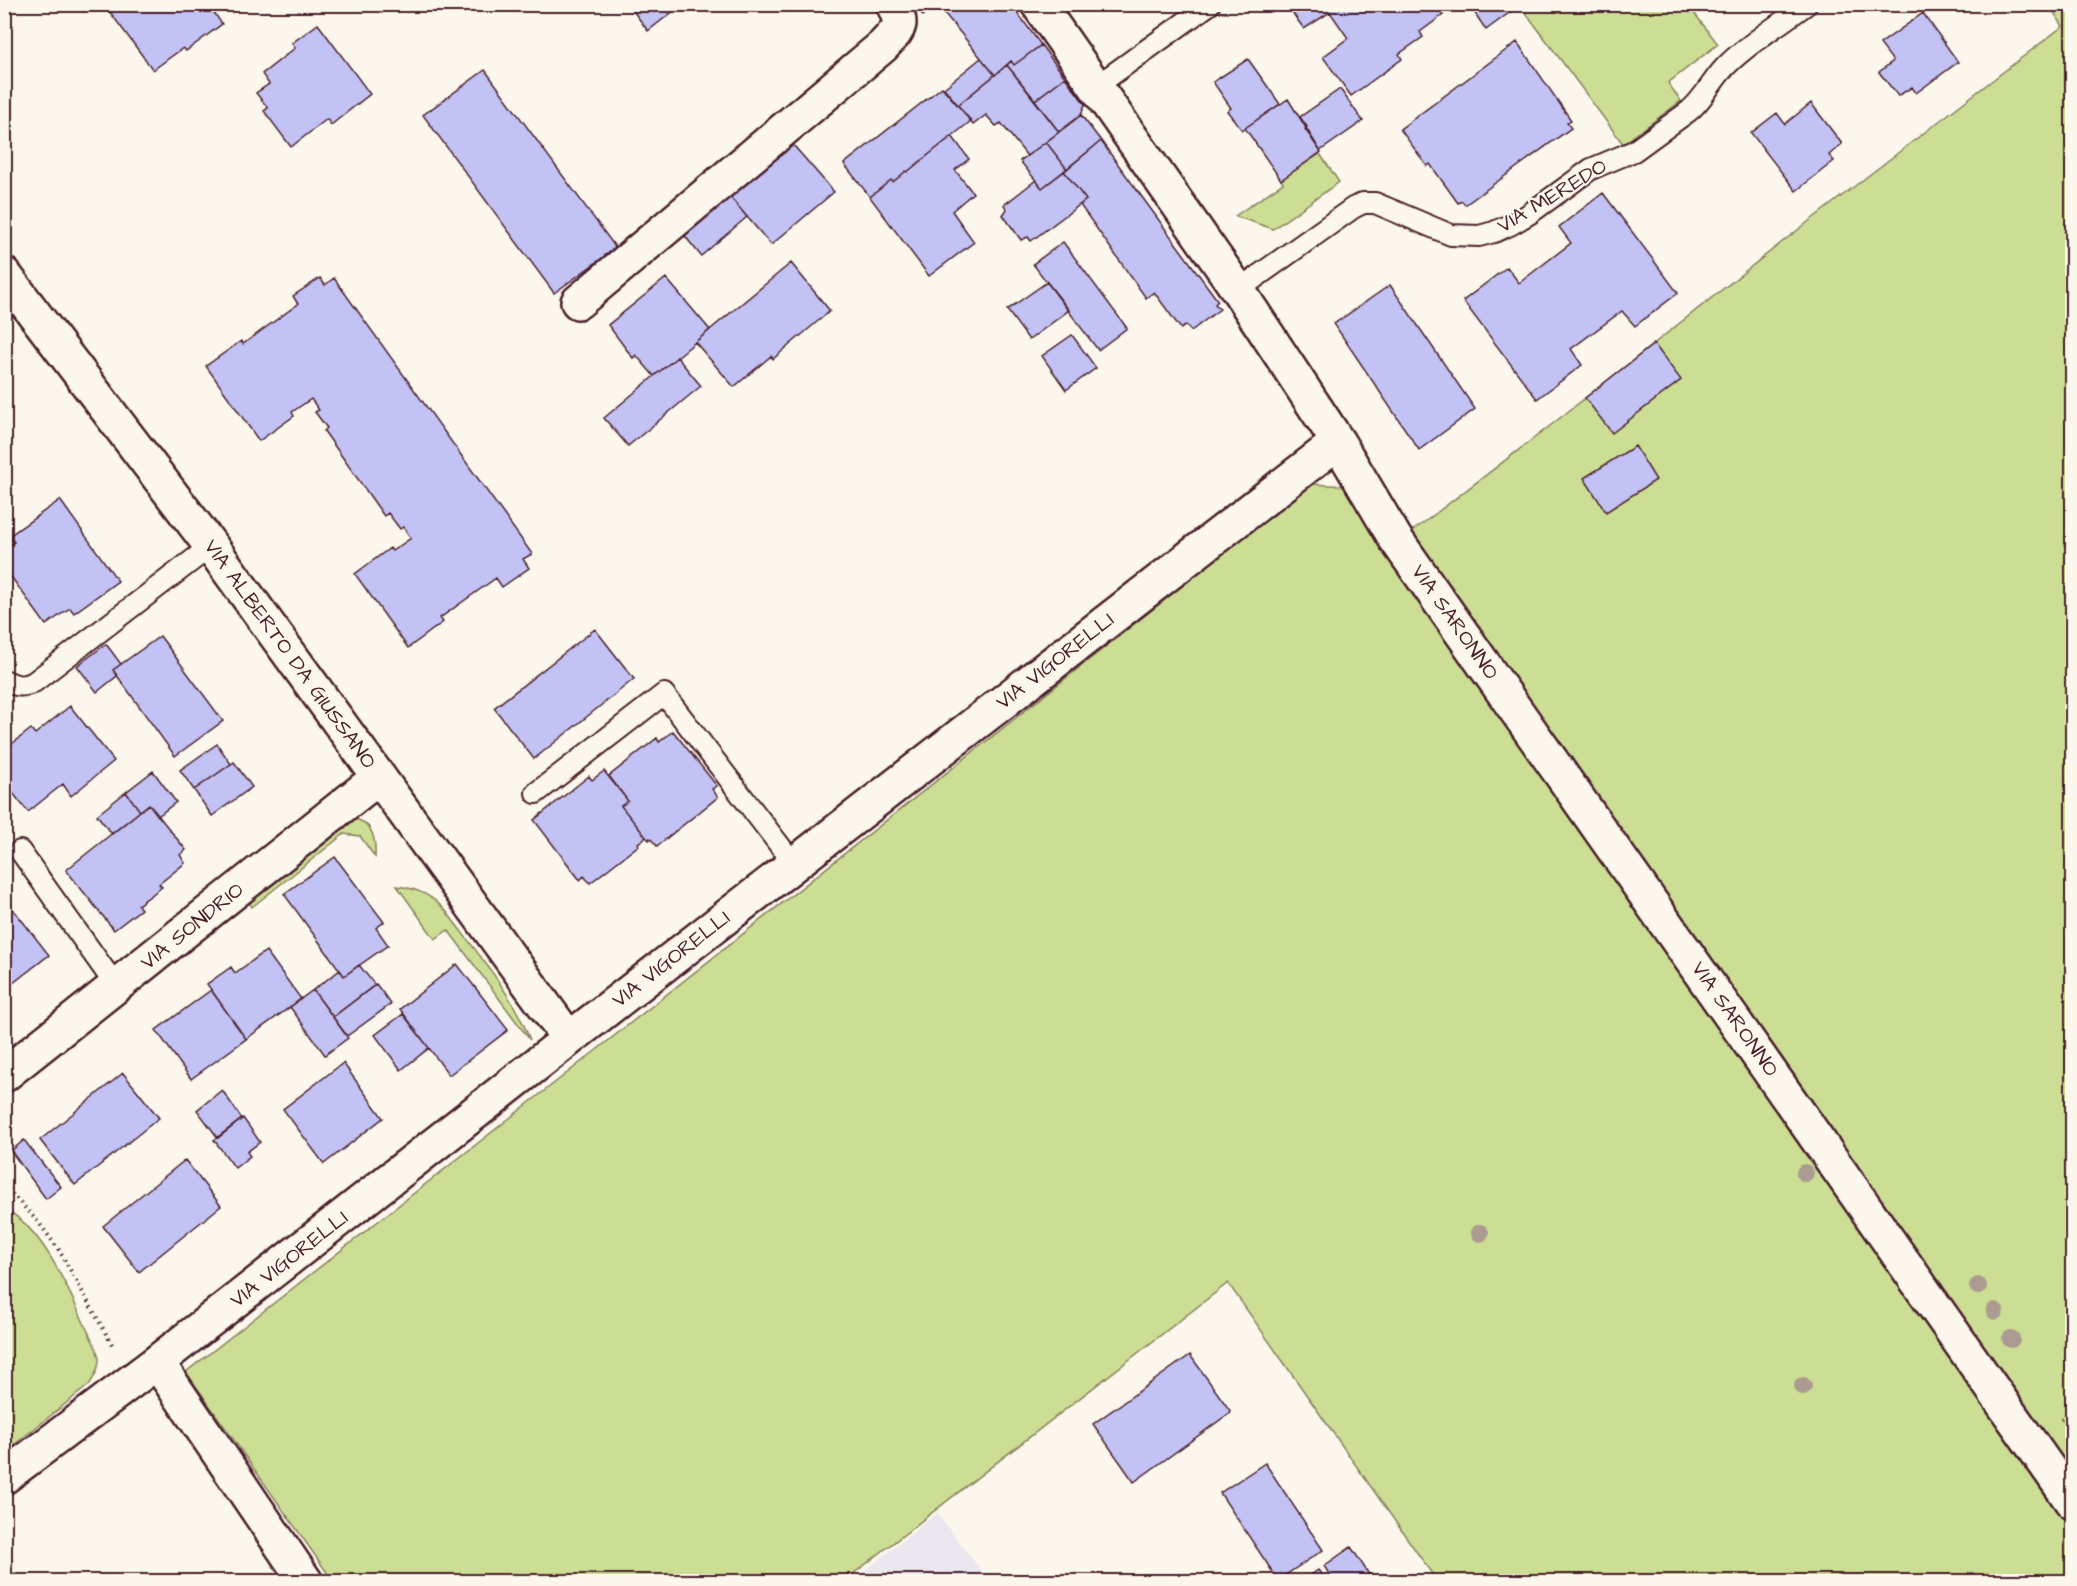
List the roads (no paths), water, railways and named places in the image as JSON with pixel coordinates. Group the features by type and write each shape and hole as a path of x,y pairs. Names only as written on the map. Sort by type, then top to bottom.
{"street":[{"path":"578,302 883,46 898,29 900,17 893,4"},
{"path":"1038,4 1238,290 1338,442"},
{"name":"VIA ALBERTO DA GIUSSANO","path":"4,274 211,546 569,1039"},
{"name":"VIA SARONNO","path":"1338,442 1395,538 2073,1502"},
{"name":"VIA VIGORELLI","path":"4,1477 146,1371 569,1039 1338,442"},
{"name":"VIA SONDRIO","path":"4,1075 379,777"},
{"path":"146,1371 306,1581"}],"lane":[{"path":"1095,87 1210,4"},
{"name":"VIA MEREDO","path":"1238,290 1363,203 1375,203 1451,235 1479,236 1512,224 1591,169 1634,152 1689,111 1730,61 1807,4"},
{"path":"4,680 15,686 26,686 34,682 211,546"},
{"path":"536,793 664,694 794,864"},
{"path":"20,851 116,986"}]}
